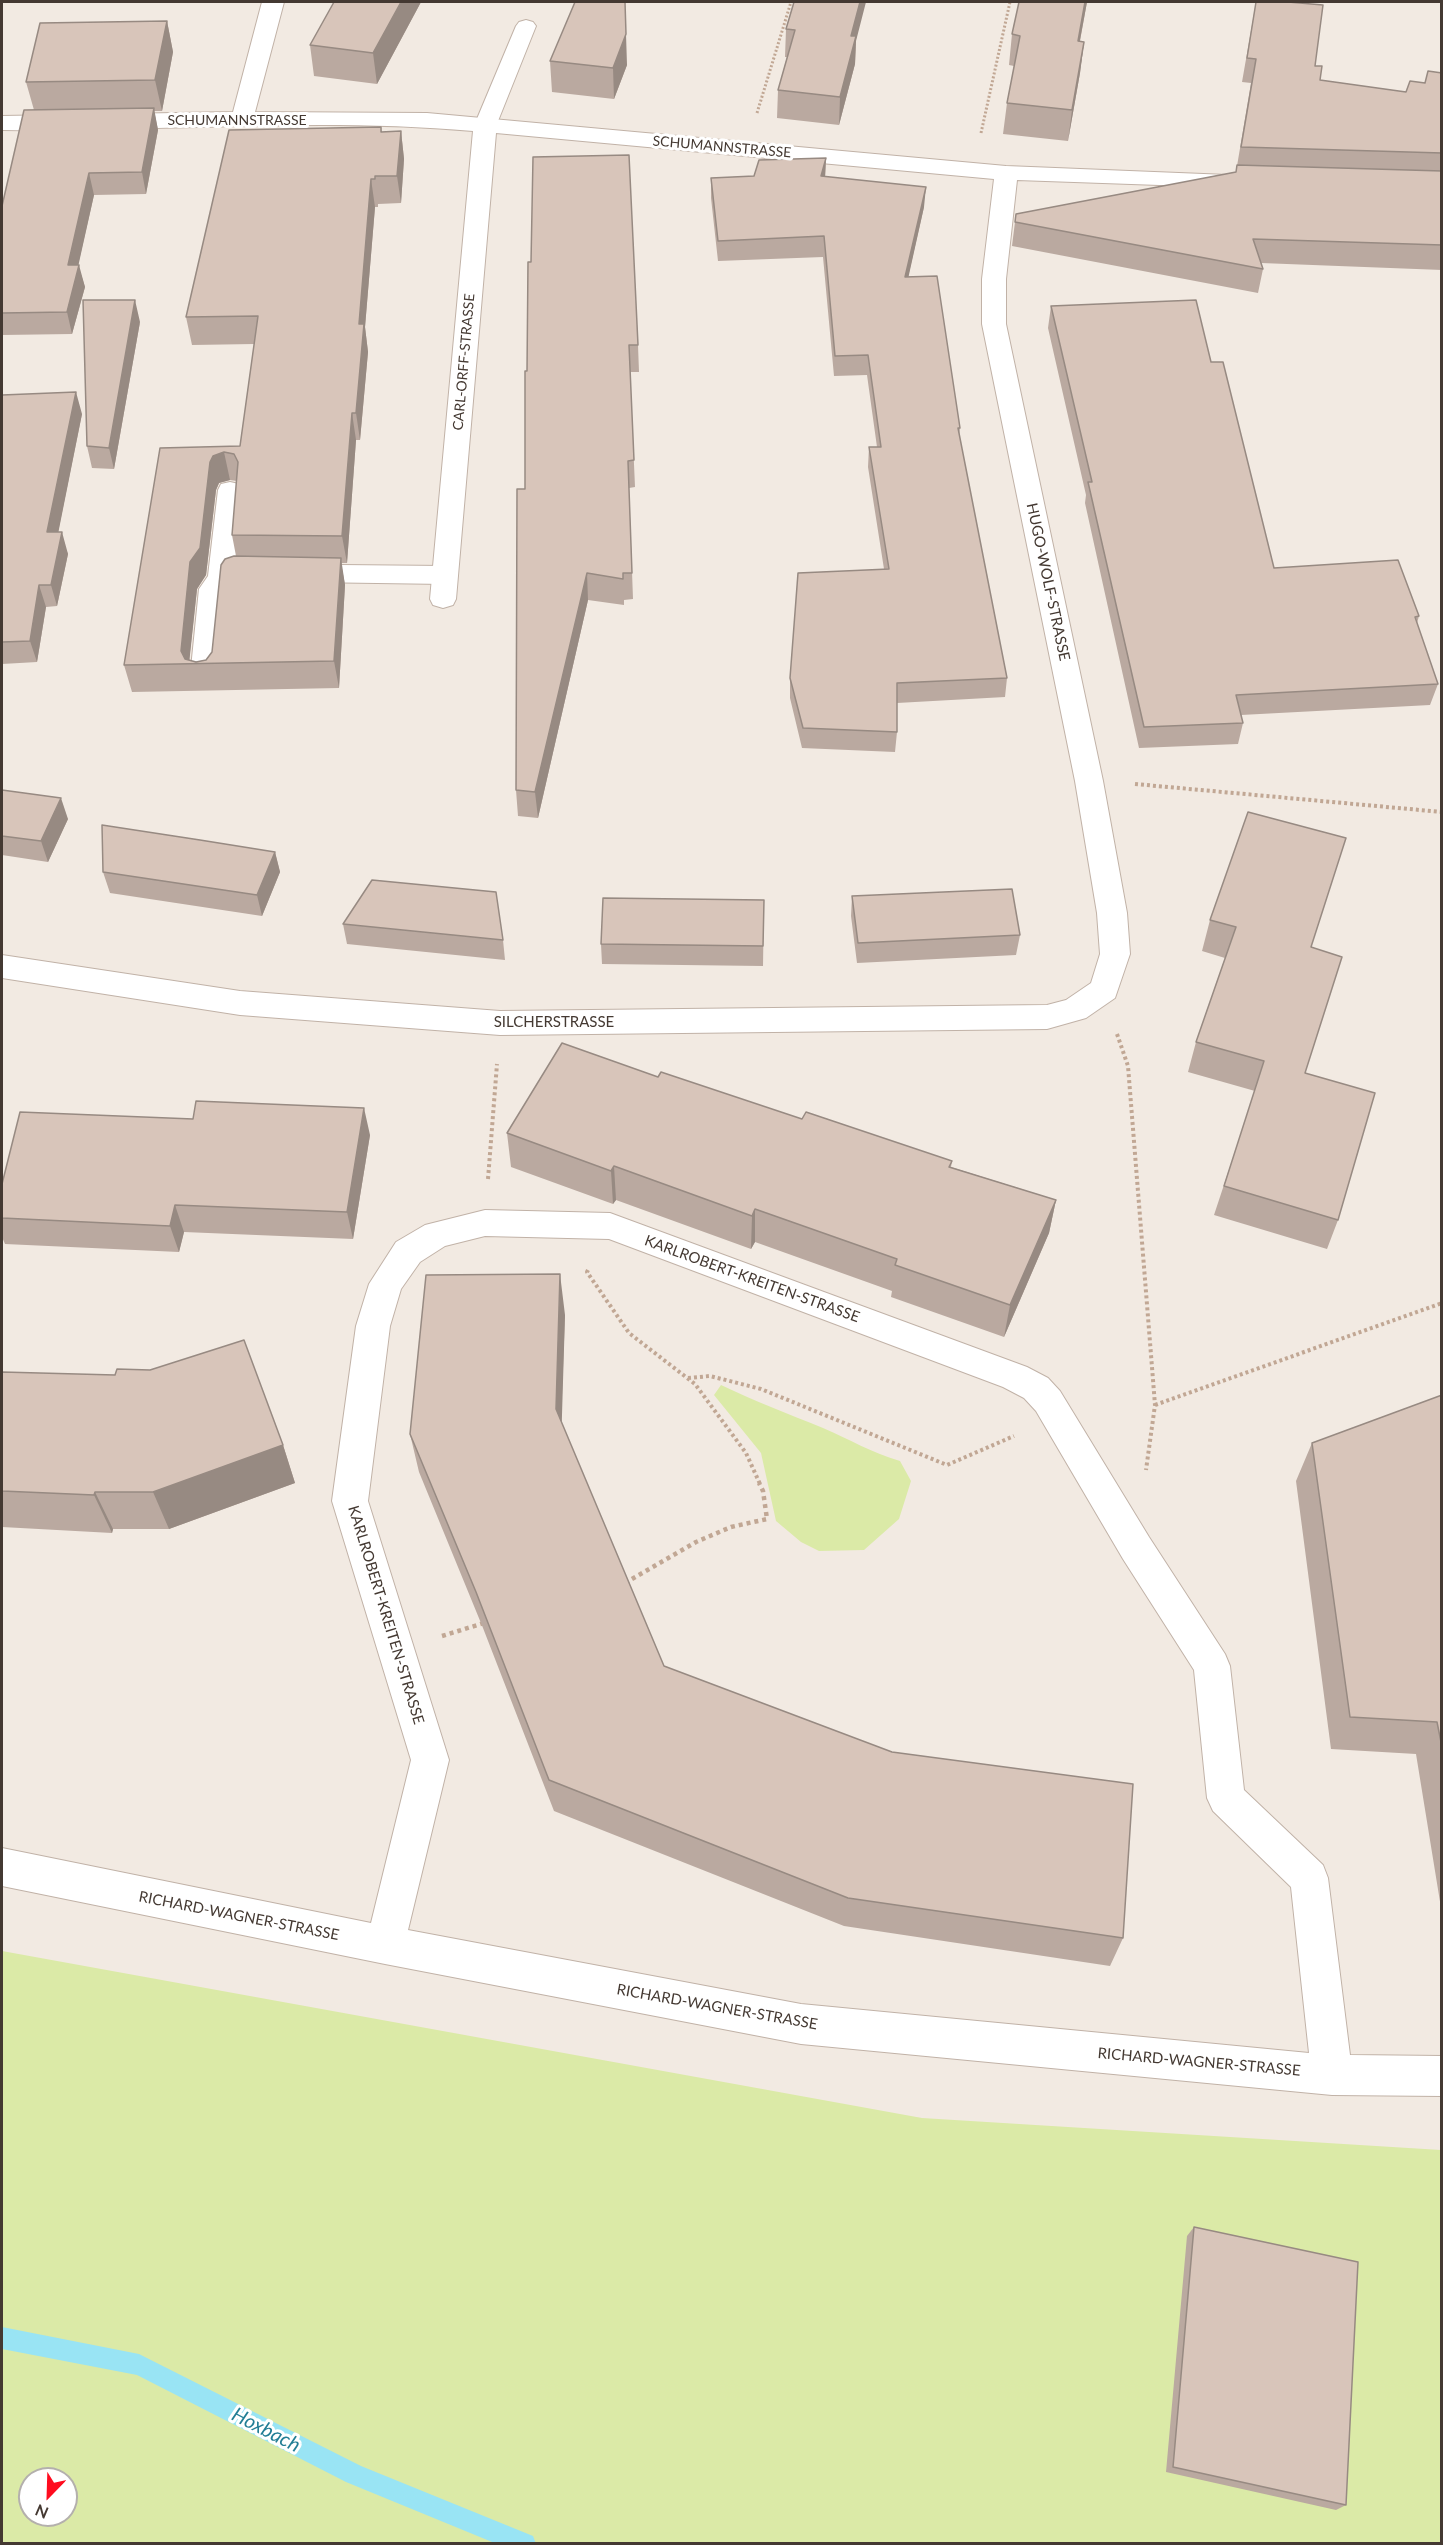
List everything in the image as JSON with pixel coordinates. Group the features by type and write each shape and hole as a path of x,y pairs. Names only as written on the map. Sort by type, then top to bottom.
{"street":[{"path":"242,118 273,2"},
{"name":"SCHUMANNSTRASSE","path":"2,123 242,118 427,120 1006,173 1265,182"},
{"name":"CARL-ORFF-STRASSE","path":"444,587 485,126"},
{"name":"HUGO-WOLF-STRASSE","path":"1006,173 994,279 994,324 1089,781 1112,913 1115,954 1104,990"},
{"name":"SILCHERSTRASSE","path":"2,967 240,1003 500,1023 1047,1017 1075,1010 1104,990"},
{"name":"KARLROBERT-KREITEN-STRASSE","path":"385,1945 430,1760 350,1501 373,1326 386,1284 408,1252 437,1235 485,1223 610,1226 1015,1377 1036,1388 1059,1416 1136,1548 1212,1666 1226,1798 1309,1878 1332,2075"},
{"name":"RICHARD-WAGNER-STRASSE","path":"2,1868 385,1945 801,2024 1332,2075 1442,2076"}],"lane":[{"path":"485,126 526,26"},
{"path":"221,578 230,490"},
{"path":"203,678 212,589 221,578 237,572 444,587"}],"path":[{"path":"754,123 791,2"},
{"path":"979,143 1010,2"},
{"path":"1134,784 1442,812"},
{"path":"1117,1033 1128,1066 1155,1405 1442,1303"},
{"path":"485,1223 497,1059"},
{"path":"610,1226 587,1272 629,1333 694,1384 746,1453 763,1491 767,1519 731,1527 696,1542 621,1586"},
{"path":"687,1378 711,1376 761,1389 947,1465 1059,1416"},
{"path":"398,1656 439,1637 495,1620"}],"green space":[{"path":"721,1385 900,1461 911,1481 899,1519 864,1550 819,1551 801,1542 776,1521 761,1453 714,1395"},
{"path":"2,1951 922,2118 1441,2150 1441,2543 2,2543"}],"building":[{"path":"334,2 401,2 373,53 310,45"},
{"path":"575,2 625,2 626,34 613,68 550,61"},
{"path":"794,2 860,2 851,36 856,36 840,97 778,90 795,30 786,29"},
{"path":"1019,2 1085,2 1078,41 1084,42 1072,110 1007,103 1020,36 1012,34"},
{"path":"1256,2 1323,5 1315,66 1322,66 1320,80 1406,92 1410,81 1425,83 1428,71 1442,73 1442,153 1241,147 1256,59 1247,58"},
{"path":"167,21 155,80 26,82 40,23"},
{"path":"154,108 142,172 89,173 68,265 79,265 67,312 2,313 2,206 24,110"},
{"path":"381,127 381,132 401,131 397,176 375,176 375,179 371,179 359,324 364,324 356,413 352,413 342,536 232,535 238,462 234,454 224,452 213,456 210,462 200,548 190,562 181,651 185,659 196,662 206,660 212,652 221,565 225,559 234,556 341,558 334,661 124,665 160,448 240,446 258,316 186,317 229,130"},
{"path":"629,155 638,345 629,345 634,460 628,461 632,573 623,573 623,579 587,573 535,792 516,790 517,489 525,489 525,371 527,371 528,262 531,262 533,157"},
{"path":"826,158 821,176 926,187 905,277 937,276 960,428 958,428 1007,678 897,683 897,732 803,728 790,678 798,573 889,569 869,447 881,447 868,355 835,356 824,236 718,241 711,178 754,176 759,160"},
{"path":"1237,165 1442,171 1442,245 1253,239 1263,269 1015,222 1016,214 1236,172"},
{"path":"83,300 135,300 109,448 87,446"},
{"path":"1196,300 1211,362 1223,362 1274,568 1398,560 1419,616 1415,617 1438,684 1236,695 1243,723 1144,727 1088,482 1092,482 1051,306"},
{"path":"76,392 47,532 62,532 51,585 39,585 30,641 2,642 2,395"},
{"path":"2,790 61,798 41,841 2,836"},
{"path":"1248,812 1346,838 1311,947 1342,957 1305,1073 1375,1093 1338,1220 1224,1186 1264,1061 1196,1042 1236,927 1210,920"},
{"path":"102,825 275,852 257,895 103,872"},
{"path":"372,880 496,892 503,940 343,924"},
{"path":"1012,889 1020,935 858,943 852,896"},
{"path":"603,898 764,900 763,946 601,944"},
{"path":"562,1043 658,1077 661,1072 802,1119 806,1112 952,1161 949,1167 1056,1200 1010,1305 895,1265 897,1259 755,1209 752,1216 614,1166 611,1171 507,1133"},
{"path":"196,1101 364,1108 347,1212 175,1205 170,1226 2,1218 2,1184 20,1112 193,1119"},
{"path":"560,1274 556,1409 664,1666 892,1752 1133,1784 1123,1938 848,1898 549,1780 476,1592 410,1434 426,1275"},
{"path":"244,1340 283,1445 153,1492 95,1492 94,1495 2,1491 2,1372 115,1375 117,1369 150,1370"},
{"path":"1442,1395 1442,1747 1437,1722 1350,1717 1312,1443"},
{"path":"1194,2227 1358,2262 1346,2505 1173,2467"}],"waterway":[{"name":"Hoxbach","path":"2,2338 139,2365 354,2474 525,2544"}]}
